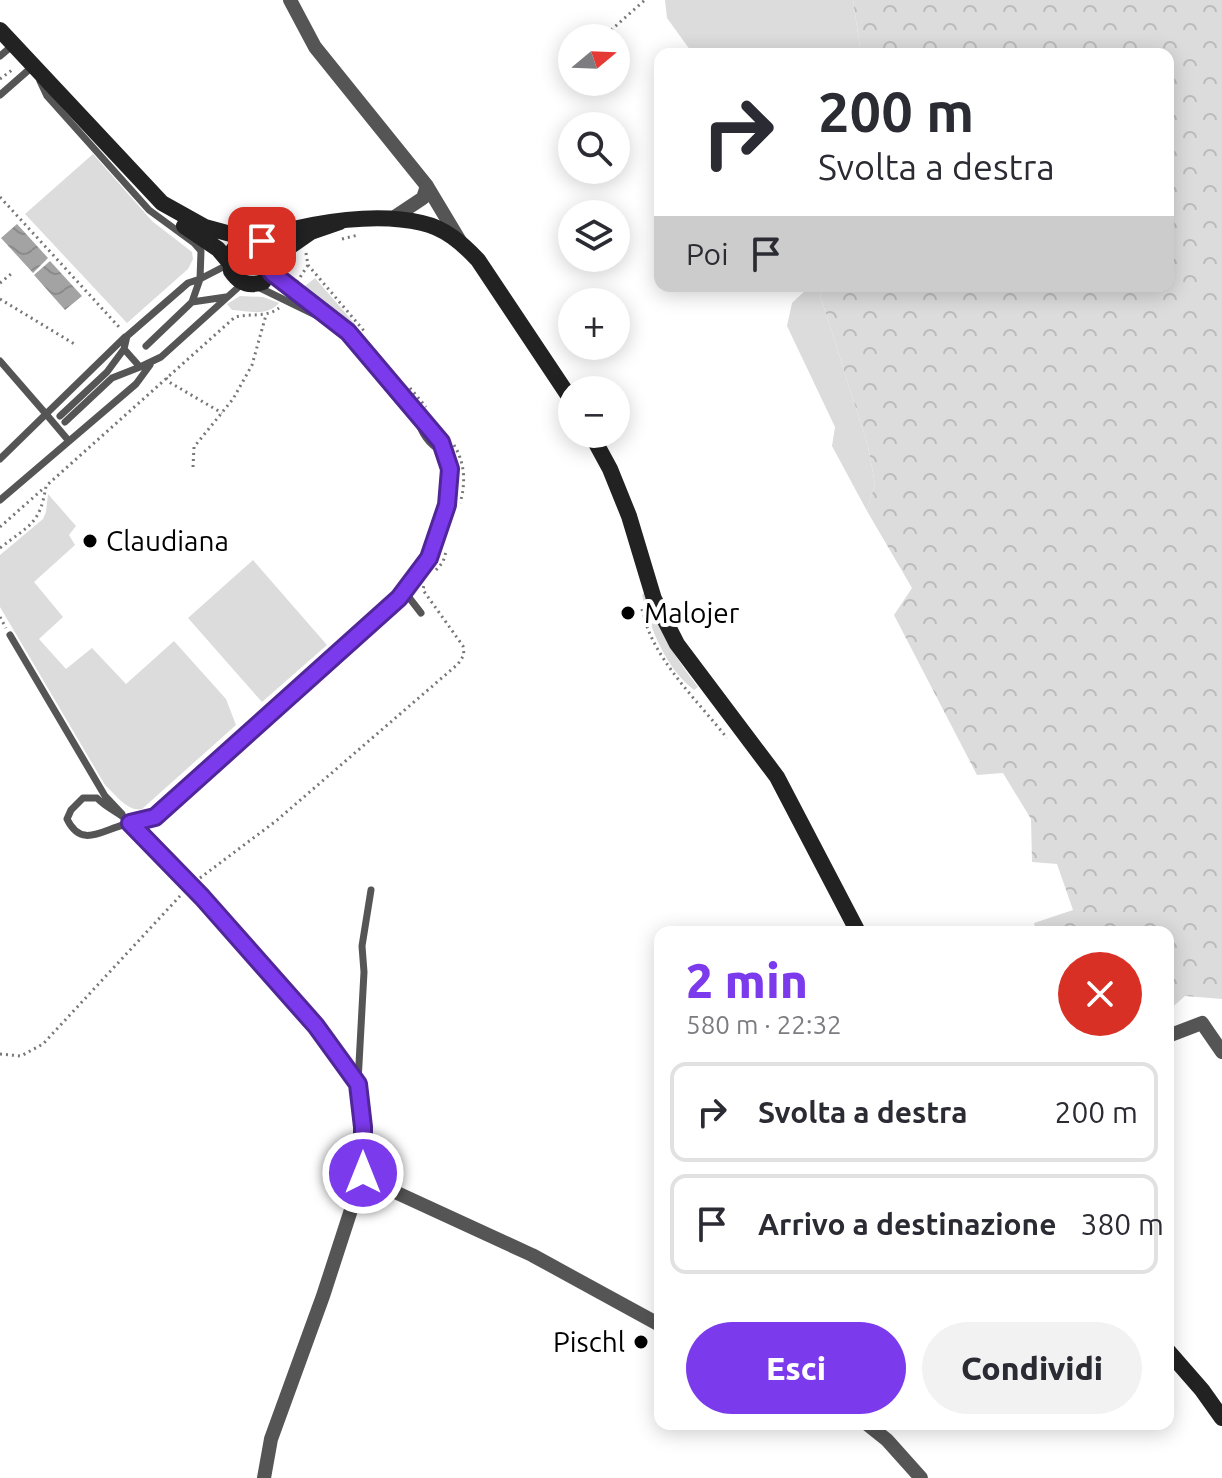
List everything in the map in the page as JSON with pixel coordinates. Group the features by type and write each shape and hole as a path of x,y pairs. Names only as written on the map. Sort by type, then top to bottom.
{"main road":[{"path":"0,30 6,50 35,73 162,203 205,227 268,246 275,259 273,270"},
{"path":"35,73 153,203 169,218 218,249 242,287 263,282 288,248 304,237 340,222"},
{"path":"229,262 233,249 250,239 307,226 393,218 439,228 460,241 478,260 558,389"},
{"path":"599,448 629,516 654,599 677,644 777,777 855,926"},
{"path":"1174,1358 1222,1418"}],"street":[{"path":"290,0 315,47 427,186 460,241"},
{"path":"393,218 423,198 427,186"},
{"path":"185,880 316,1026 358,1084 363,1127 363,1173 323,1296 271,1439 264,1478"},
{"path":"1174,1034 1202,1023 1222,1052"},
{"path":"363,1173 395,1192 532,1255 654,1322"},
{"path":"874,1430 921,1478"}],"lane":[{"path":"0,95 35,73 47,96 149,210 198,246 202,258 200,279 192,302 146,346"},
{"path":"0,459 127,336 188,283 229,262"},
{"path":"128,821 97,798 91,797 83,798 67,819 78,833 89,836 128,821 155,817 303,686 404,591 429,558 447,505 450,469 441,442 429,424 415,414 388,377 339,325 292,289 273,270"},
{"path":"192,302 223,299 242,287 285,299 339,325"},
{"path":"0,500 136,384 151,364 242,287"},
{"path":"127,336 124,349 107,372 62,419 112,378 151,364"},
{"path":"124,349 140,367"},
{"path":"0,361 68,440"},
{"path":"404,591 421,613"},
{"path":"10,635 105,796 185,880"},
{"path":"358,1084 364,972 362,946 371,890"}],"path":[{"path":"618,24 645,0"},
{"path":"0,197 127,336"},
{"path":"335,240 363,234"},
{"path":"292,289 308,265 308,246"},
{"path":"0,283 11,274"},
{"path":"0,299 76,345"},
{"path":"0,527 163,378 235,317 278,311 285,299"},
{"path":"193,467 194,447 233,399 252,365 266,315"},
{"path":"163,378 222,413"},
{"path":"0,548 36,520 42,511 46,486"}],"green space":[{"path":"665,0 853,0 860,48 689,48 667,18"},
{"path":"853,0 1222,0 1222,999 1185,996 1174,1006 1174,926 1035,926 1034,923 1073,910 1057,864 1032,862 1031,819 1003,773 977,775 894,615 912,588 867,511 875,484 868,446 820,295 822,292 1174,292 1174,48 860,48"},
{"path":"93,154 152,221 192,252 193,259 188,269 127,323 25,214"},
{"path":"252,245 263,250 268,261 263,272 252,277 241,272 236,261 241,250"},
{"path":"315,278 355,324 352,326 301,289"},
{"path":"804,292 822,292 820,295 868,446 875,484 867,511 832,446 835,427 787,326 792,303"},
{"path":"240,296 263,297 279,303 263,312 232,310 227,304"},
{"path":"48,494 76,526 69,535 75,545 34,582 63,617 39,639 66,669 92,648 126,684 174,641 226,699 236,725 142,809 126,805 105,785 0,607 0,555 43,519"},
{"path":"253,560 327,645 262,702 188,618"},
{"path":"646,591 667,642 698,687 694,690 675,670 660,647 642,595"}],"water":[{"path":"17,224 48,258 33,273 1,238"},
{"path":"50,261 82,296 65,310 34,275"}],"place":[{"name":"Claudiana","path":"90,541"},
{"name":"Malojer","path":"628,613"},
{"name":"Pischl","path":"641,1342"}],"route":[{"path":"262,241 273,252 272,273 348,332 388,377 415,414 429,424 441,442 450,469 447,505 429,558 399,598 155,817 130,823 202,897 316,1026 358,1084 363,1127 363,1173"}]}
